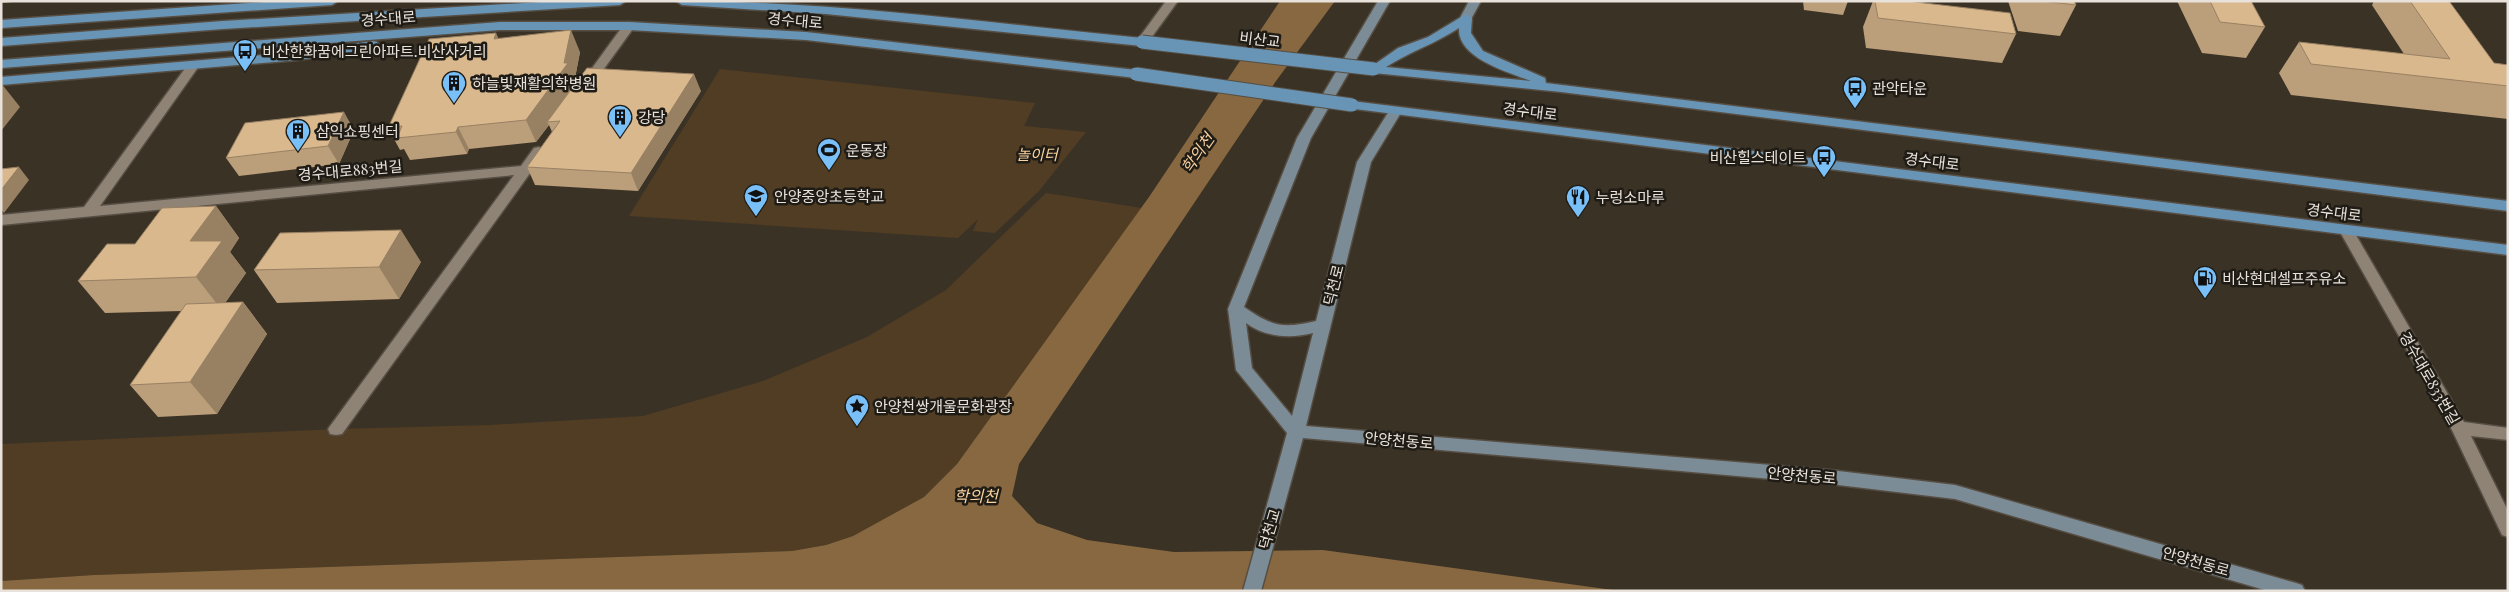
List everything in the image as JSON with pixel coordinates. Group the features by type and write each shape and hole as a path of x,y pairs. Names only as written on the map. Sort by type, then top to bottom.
{"main road":[{"path":"1,24 235,4 332,1"},
{"name":"경수대로","path":"1,42 223,25 620,1"},
{"name":"경수대로","path":"682,1 826,10 1142,42"},
{"path":"1374,69 1402,51 1432,40 1466,18"},
{"path":"1466,18 1466,33 1478,54 1561,88"},
{"path":"1,81 298,56 500,26"},
{"name":"경수대로","path":"1,64 500,26 629,26 806,36 1136,74 1352,105 2508,250"},
{"name":"비산교","path":"1142,42 1374,69"},
{"name":"경수대로","path":"1374,69 1561,88 2508,206"}],"street":[{"path":"1142,42 1172,1"},
{"path":"1295,432 1244,370 1236,310 1304,138 1384,1"},
{"path":"1466,18 1475,1"},
{"path":"580,94 629,26"},
{"path":"88,212 193,66"},
{"name":"덕천로","path":"1287,467 1364,162 1396,110"},
{"path":"336,430 547,140"},
{"name":"경수대로883번길","path":"1,220 525,170"},
{"name":"경수대로833번길","path":"2346,230 2459,428 2508,530"},
{"path":"1236,310 1264,328 1298,331 1323,325"},
{"path":"2459,428 2508,434"},
{"name":"안양천동로","path":"1295,432 1830,477 1955,492 2296,591"},
{"name":"덕천교","path":"1252,591 1287,467"}],"green space":[{"name":"운동장","path":"720,69 1035,103 1024,126 1086,132 1039,191 995,233 973,231 978,219 958,238 629,216"},
{"path":"1046,193 1142,208 957,464 924,497 853,536 826,545 792,551 94,575 1,581 1,444 336,429 490,425 643,416 763,381 867,337 946,290"}],"water":[{"name":"학의천","path":"1280,1 1335,1 1276,81 1019,464 1012,496 1037,523 1087,540 1174,552 1323,550 1620,591 1,591 1,581 94,575 792,551 826,545 853,536 924,497 957,464 1149,197"}],"building":[{"path":"1875,1 1907,1 2010,13 2016,34 1878,18"},
{"path":"2042,1 2074,1 2076,5"},
{"path":"2210,1 2251,1 2265,27 2220,22"},
{"path":"2410,1 2449,1 2494,63 2508,65 2508,86 2311,64 2299,42 2450,59"},
{"path":"571,30 564,63 568,63 526,120 458,127 456,132 397,138 402,126 388,128 429,39 496,33 494,39"},
{"name":"강당","path":"587,68 694,74 631,173 527,167 560,121 547,122"},
{"path":"344,112 328,146 226,158 245,123"},
{"path":"19,167 1,190 1,169"},
{"path":"216,206 190,241 222,241 196,277 78,281 107,244 135,244 162,208"},
{"path":"401,230 379,267 254,270 280,233"},
{"path":"243,302 190,382 130,385 186,304"}],"place":[{"name":"비산한화꿈에그린아파트.비산사거리","path":"245,72"},
{"name":"하늘빛재활의학병원","path":"454,104"},
{"name":"관악타운","path":"1855,109"},
{"name":"강당","path":"620,138"},
{"name":"삼익쇼핑센터","path":"298,152"},
{"name":"운동장","path":"829,171"},
{"name":"비산힐스테이트","path":"1824,178"},
{"name":"안양중앙초등학교","path":"756,217"},
{"name":"누렁소마루","path":"1578,218"},
{"name":"비산현대셀프주유소","path":"2205,299"},
{"name":"안양천쌍개울문화광장","path":"857,427"}],"park label":[{"name":"놀이터","path":"1037,154"}]}
